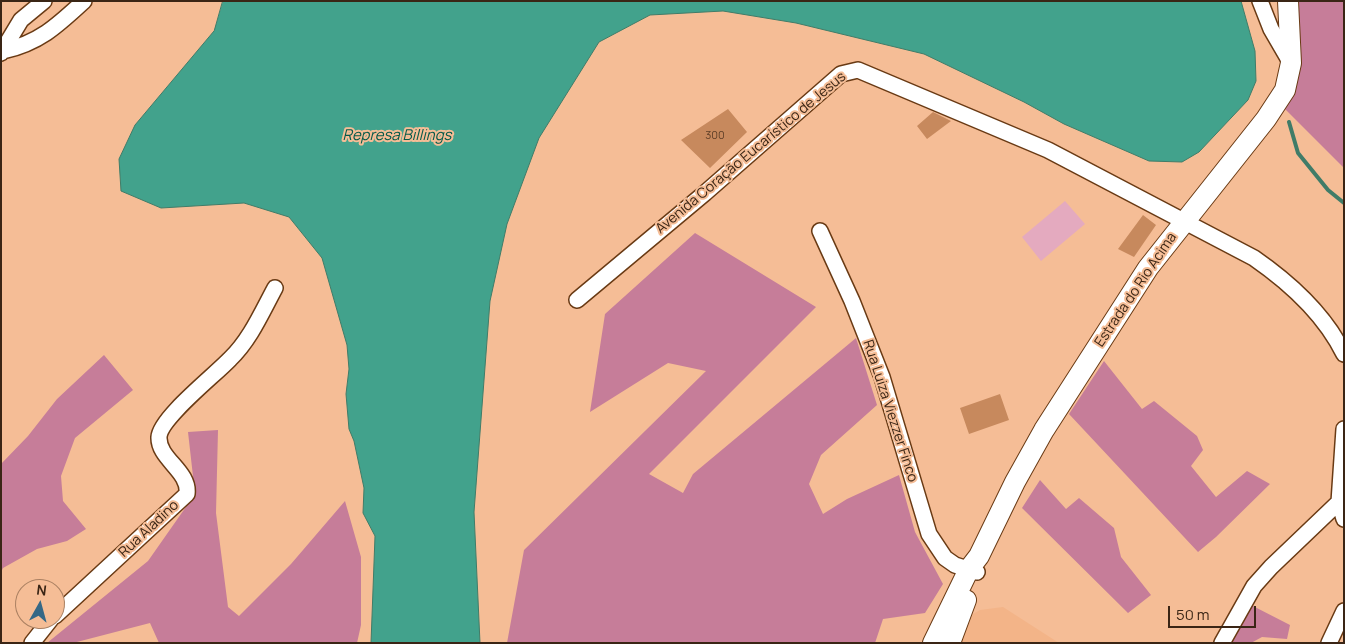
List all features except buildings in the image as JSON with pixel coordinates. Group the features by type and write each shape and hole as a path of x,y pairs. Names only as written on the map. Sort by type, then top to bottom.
{"main road":[{"name":"Estrada do Rio Acima","path":"933,643 975,566 1015,482 1044,430 1148,268 1266,120 1285,90 1291,64 1288,1"},
{"name":"Estrada do Rio Acima","path":"950,643 975,566"}],"street":[{"path":"2,52 21,20 44,1"},
{"path":"2,52 24,46 54,28 84,1"},
{"path":"1260,1 1271,29 1291,64"},
{"name":"Avenida Coração Eucarístico de Jesus","path":"577,300 705,193 841,74 851,70 865,72 1048,150 1157,209 1184,221"},
{"path":"1184,221 1254,258 1280,276 1327,327 1344,354"},
{"name":"Rua Luiza Viezzer Finco","path":"820,231 852,301 882,377 929,534 945,558 955,566 975,566"},
{"name":"Rua Aladino","path":"65,607 187,494 188,486 185,479 161,446 159,438 162,428 188,398 232,358 254,326 274,288"},
{"path":"1344,429 1339,502 1344,518"},
{"path":"1222,643 1254,586 1271,567 1339,502"},
{"path":"1329,643 1344,611"},
{"path":"32,643 43,629"}],"shaded area":[{"path":"1298,1 1344,1 1344,168 1281,105"},
{"path":"1065,201 1085,224 1041,261 1022,237"},
{"path":"695,233 816,307 649,474 683,493 693,474 856,338 877,405 821,455 809,484 823,514 847,499 899,475 915,532 943,584 925,613 883,619 875,643 507,643 524,550 706,371 668,363 590,412 605,314"},
{"path":"104,355 133,390 75,438 61,476 63,501 86,529 67,541 37,549 3,568 1,572 1,464 28,436 57,399"},
{"path":"1104,361 1142,409 1154,401 1197,436 1203,450 1191,466 1216,497 1247,471 1270,484 1198,552 1069,414"},
{"path":"218,430 216,513 228,607 239,616 291,564 345,501 361,557 361,625 357,643 159,643 150,623 73,643 47,643 148,561 195,494 188,432"},
{"path":"1040,480 1066,509 1079,498 1114,528 1121,557 1151,595 1128,613 1022,508"},
{"path":"1249,604 1290,625 1287,639 1262,637 1251,643 1232,643"},
{"path":"1003,607 1059,643 960,643 973,614 980,610"}],"water":[{"name":"Represa Billings","path":"223,1 1241,1 1255,51 1256,81 1248,100 1199,152 1182,162 1149,161 1064,124 1024,102 924,54 796,23 723,11 650,15 599,42 539,138 507,224 490,301 474,512 480,643 371,643 375,536 363,513 364,488 354,441 349,429 346,394 349,369 347,345 322,258 289,217 244,203 161,208 121,191 119,159 135,125 214,31"}],"waterway":[{"path":"1289,122 1298,153 1328,190 1344,203"}]}
